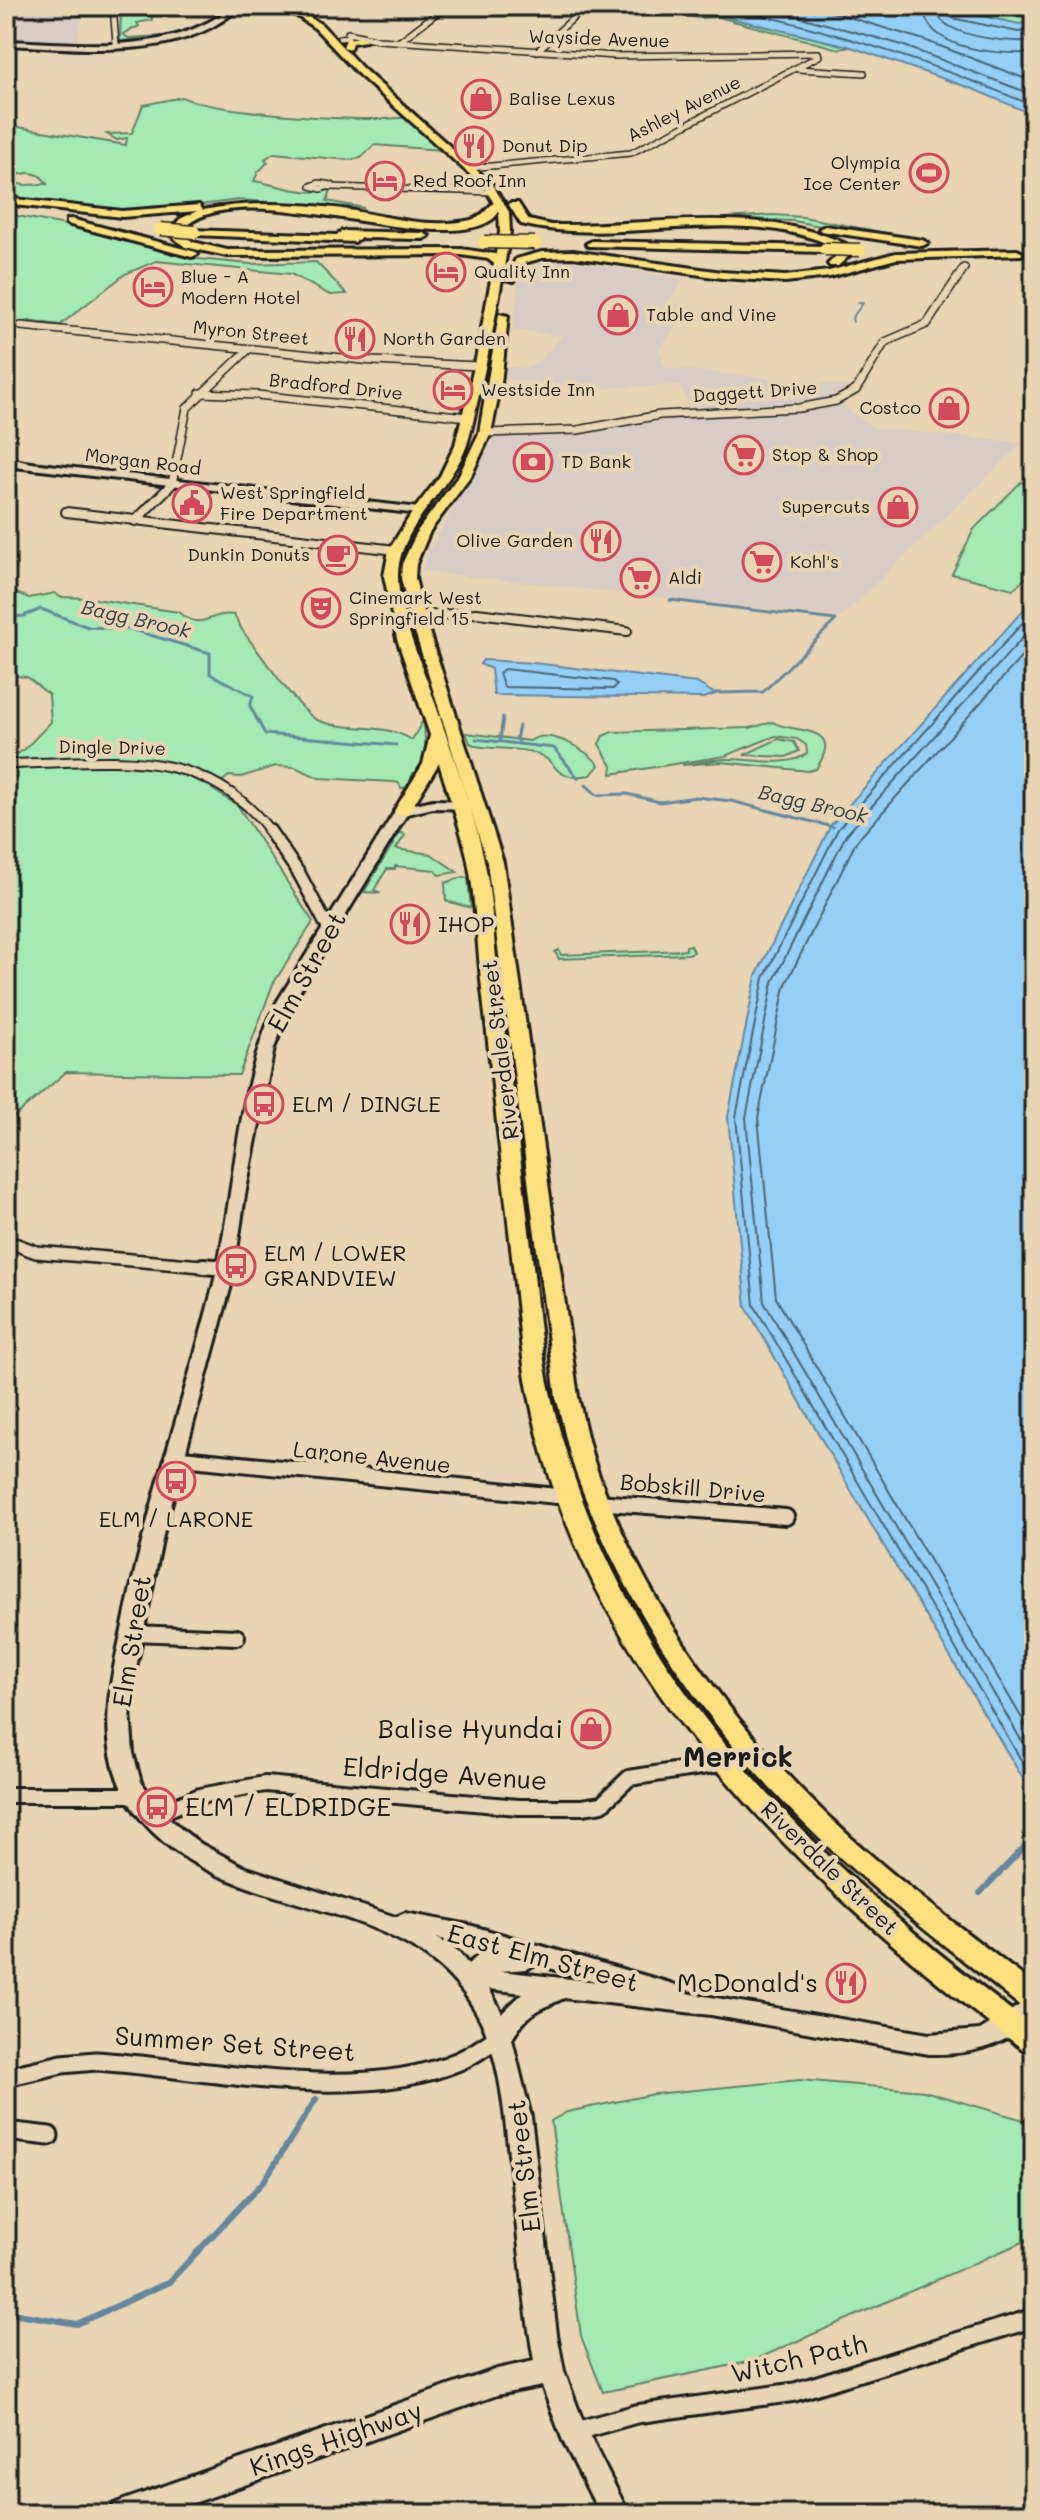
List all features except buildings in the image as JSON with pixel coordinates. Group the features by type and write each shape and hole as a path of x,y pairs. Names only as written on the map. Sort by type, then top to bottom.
{"highway":[{"path":"7,206 132,215 246,204 455,226 490,218 497,211 497,197"},
{"path":"514,205 522,220 529,224 576,229 761,226 822,243"},
{"path":"7,206 164,227 484,240"},
{"path":"7,206 215,257 445,252"},
{"path":"338,212 255,207 203,214 183,222 175,229 176,237 192,246 252,255 445,252 489,255 499,260 501,266"},
{"path":"203,214 269,210 383,229 484,240"},
{"path":"576,229 782,223 893,240 1014,251"},
{"path":"534,240 762,228 844,247 844,255 839,261 814,271 784,275 695,271"},
{"path":"192,246 246,252 343,245 534,240 822,243 859,248 1034,251"},
{"path":"534,240 766,272 802,271 839,261"},
{"path":"508,290 520,261 560,253 695,271 791,278 825,275 896,256 1014,251"}],"main road":[{"path":"6,43 116,44 165,40 198,32 226,17 237,6"},
{"path":"289,6 327,30 344,36 347,47 362,65 474,167 497,197"},
{"path":"327,30 359,70 508,195 514,205"},
{"path":"347,47 348,42 363,39"},
{"name":"Riverdale Street","path":"497,197 506,222 501,266 468,417 446,477 419,511 396,550 391,587 436,730 500,885 567,1397 597,1502 626,1567 654,1617 693,1676 757,1758 864,1864 1034,2004"},
{"name":"Riverdale Street","path":"514,205 516,223 508,290 485,433 465,476 424,530 409,564 410,592 433,664 475,856 536,1375 549,1439 567,1497 603,1580 640,1645 683,1708 727,1763 800,1843 854,1895 947,1976 1034,2042"},
{"path":"480,362 486,367 476,425 485,433"},
{"path":"462,439 485,433"},
{"name":"Morgan Road","path":"6,461 172,484 419,511"},
{"path":"419,511 439,511"},
{"path":"401,626 410,636 420,667 429,668 433,664"},
{"path":"398,818 431,764 436,730"},
{"path":"398,818 466,806"},
{"name":"Elm Street","path":"398,818 285,1002 264,1053 226,1268 149,1541 120,1692 123,1758 137,1795 152,1816 181,1843 219,1866 374,1916 416,1934 453,1961 487,2005 501,2036 518,2106 543,2334 550,2371 573,2432 615,2514"},
{"name":"East Elm Street","path":"374,1916 469,1935 711,2005"},
{"path":"468,1977 484,1964 497,1959 555,1960"},
{"name":"East Elm Street","path":"468,1977 711,2005 929,2044 995,2038 1034,2004"},
{"path":"501,2036 516,2013 531,1999 540,1994 573,1991"},
{"name":"Kings Highway","path":"124,2514 497,2382 550,2371"}],"street":[{"path":"113,6 116,44"},
{"path":"400,41 446,6"},
{"path":"517,6 580,12 537,51"},
{"name":"Wayside Avenue","path":"344,36 379,40"},
{"name":"Wayside Avenue","path":"344,36 631,57 818,53"},
{"name":"Ashley Avenue","path":"474,167 631,153 795,69 819,56 818,53"},
{"path":"795,69 864,73"},
{"path":"330,187 497,197"},
{"name":"Daggett Drive","path":"485,433 589,429 672,414 799,408 842,399 859,386 885,342 927,324 964,268"},
{"name":"Myron Street","path":"21,326 412,364 480,362"},
{"path":"135,521 172,484 184,411 249,349"},
{"name":"Bradford Drive","path":"200,393 257,395 468,417"},
{"path":"489,417 507,428 530,431"},
{"path":"66,512 396,550"},
{"path":"417,616 477,613 627,631"},
{"name":"Dingle Drive","path":"6,764 162,763 186,767 202,774 234,792 271,831 290,857 329,930"},
{"path":"12,1243 36,1252 226,1268"},
{"name":"Larone Avenue","path":"172,1457 567,1497"},
{"name":"Bobskill Drive","path":"597,1502 786,1517"},
{"path":"132,1633 237,1637"},
{"name":"Eldridge Avenue","path":"152,1816 200,1796 265,1784 518,1807 582,1807 602,1804 629,1778 727,1763"},
{"path":"6,1795 137,1795"},
{"name":"Summer Set Street","path":"6,2077 94,2060 302,2080 387,2078 425,2072 466,2060 501,2036"},
{"path":"6,2131 49,2136"},
{"name":"Witch Path","path":"573,2432 636,2414 795,2392 1034,2318"}],"shaded area":[{"path":"6,6 84,6 77,42 6,41"},
{"path":"557,259 684,279 667,303 692,306 659,349 665,368 847,386 841,393 815,402 692,408 679,385 592,388 505,379 506,367 525,368 538,363 563,336 513,330 518,286 524,274 532,265"},
{"path":"841,405 874,428 1022,443 841,617 421,571 429,551 492,439 507,435 589,434 649,420 802,412"}],"green space":[{"path":"118,6 151,6 152,20 137,23 139,26 123,34 128,38 180,35 120,41 121,9"},
{"path":"632,6 681,6 850,47 839,49 718,17 698,18"},
{"path":"935,6 1017,6 1034,16 1034,22 1019,24"},
{"path":"182,97 256,112 361,119 405,117 442,150 374,145 361,158 348,160 274,153 265,159 268,162 254,181 301,191 331,190 327,201 364,208 239,200 144,212 119,212 6,197 6,181 24,185 47,184 33,173 6,178 6,125 126,145 127,138 117,140 107,134 132,133 143,105"},
{"path":"6,214 115,234 187,258 250,264 316,262 347,294 330,295 291,274 156,261 125,274 60,325 30,321 16,323 6,344 6,306 15,297 6,295"},
{"path":"803,217 912,238 881,237 793,221 725,218"},
{"path":"1021,482 1034,483 1034,571 1013,589 952,574 974,529"},
{"path":"6,589 29,598 55,593 60,597 89,598 178,612 194,621 234,615 279,679 317,720 389,731 412,740 422,722 424,725 426,756 421,774 413,773 411,778 416,780 410,787 401,788 399,783 393,782 319,778 295,767 276,766 241,777 229,776 212,789 238,806 313,922 273,984 239,1075 66,1072 6,1124 6,761 25,749 51,722 49,695 27,677 6,675"},
{"path":"773,722 820,737 825,744 824,754 816,769 808,771 721,762 682,765 726,759 780,762 807,753 806,745 797,739 775,736 725,756 611,774 612,766 599,744 603,736 612,732 750,728"},
{"path":"466,733 530,741 538,737 557,738 577,747 599,765 591,775 568,776 535,753 476,746 470,743"},
{"path":"778,739 794,742 799,751 786,757 744,755"},
{"path":"400,832 405,835 396,849 431,854 457,872 439,875 435,870 395,866 395,869 387,869 374,890 381,893 364,892"},
{"path":"468,878 471,908 446,901 445,883"},
{"path":"691,945 694,952 688,954 559,959 555,952 559,950 561,955 686,950 686,946"},
{"path":"800,2080 924,2091 1034,2123 1034,2237 752,2361 603,2392 581,2336 551,2121 567,2112 654,2094"}],"water":[{"path":"681,6 935,6 1019,24 1034,22 1034,115 973,89 848,46"},
{"path":"1034,598 1034,1797 850,1489 746,1307 728,1117 756,976 831,825"},
{"path":"483,660 534,663 697,683 715,694 704,698 494,695 491,669 480,664"}],"waterway":[{"path":"853,322 852,318 863,303 858,303"},
{"path":"670,600 836,620 763,692 715,693"},
{"name":"Bagg Brook","path":"6,617 24,616 41,609 88,627 130,629 210,653 210,674 253,696 250,706 265,734 396,745"},
{"path":"500,740 503,717"},
{"path":"519,726 516,739 519,741"},
{"name":"Bagg Brook","path":"476,739 554,748 578,778"},
{"name":"Bagg Brook","path":"586,785 597,795 627,794 660,802 696,797 731,801 833,827"},
{"path":"980,1893 1034,1837"},
{"path":"6,2312 77,2324 169,2282 264,2181 316,2099"}],"place":[{"name":"Balise Lexus","path":"481,99"},
{"name":"Donut Dip","path":"474,146"},
{"name":"Olympia Ice Center","path":"929,173"},
{"name":"Red Roof Inn","path":"385,181"},
{"name":"Quality Inn","path":"446,272"},
{"name":"Blue - A Modern Hotel","path":"153,287"},
{"name":"Table and Vine","path":"618,315"},
{"name":"North Garden","path":"355,339"},
{"name":"Westside Inn","path":"453,390"},
{"name":"Costco","path":"949,408"},
{"name":"Stop & Shop","path":"744,455"},
{"name":"TD Bank","path":"533,462"},
{"name":"West Springfield Fire Department","path":"192,503"},
{"name":"Supercuts","path":"898,507"},
{"name":"Olive Garden","path":"601,541"},
{"name":"Dunkin Donuts","path":"338,555"},
{"name":"Kohl's","path":"762,562"},
{"name":"Aldi","path":"640,578"},
{"name":"Cinemark West Springfield 15","path":"321,608"},
{"name":"IHOP","path":"410,924"},
{"name":"ELM / DINGLE","path":"264,1104"},
{"name":"ELM / LOWER GRANDVIEW","path":"236,1266"},
{"name":"ELM / LARONE","path":"176,1481"},
{"name":"Balise Hyundai","path":"591,1729"},
{"name":"ELM / ELDRIDGE","path":"157,1807"},
{"name":"McDonald's","path":"846,1983"}],"district":[{"name":"Merrick","path":"738,1757"}]}
